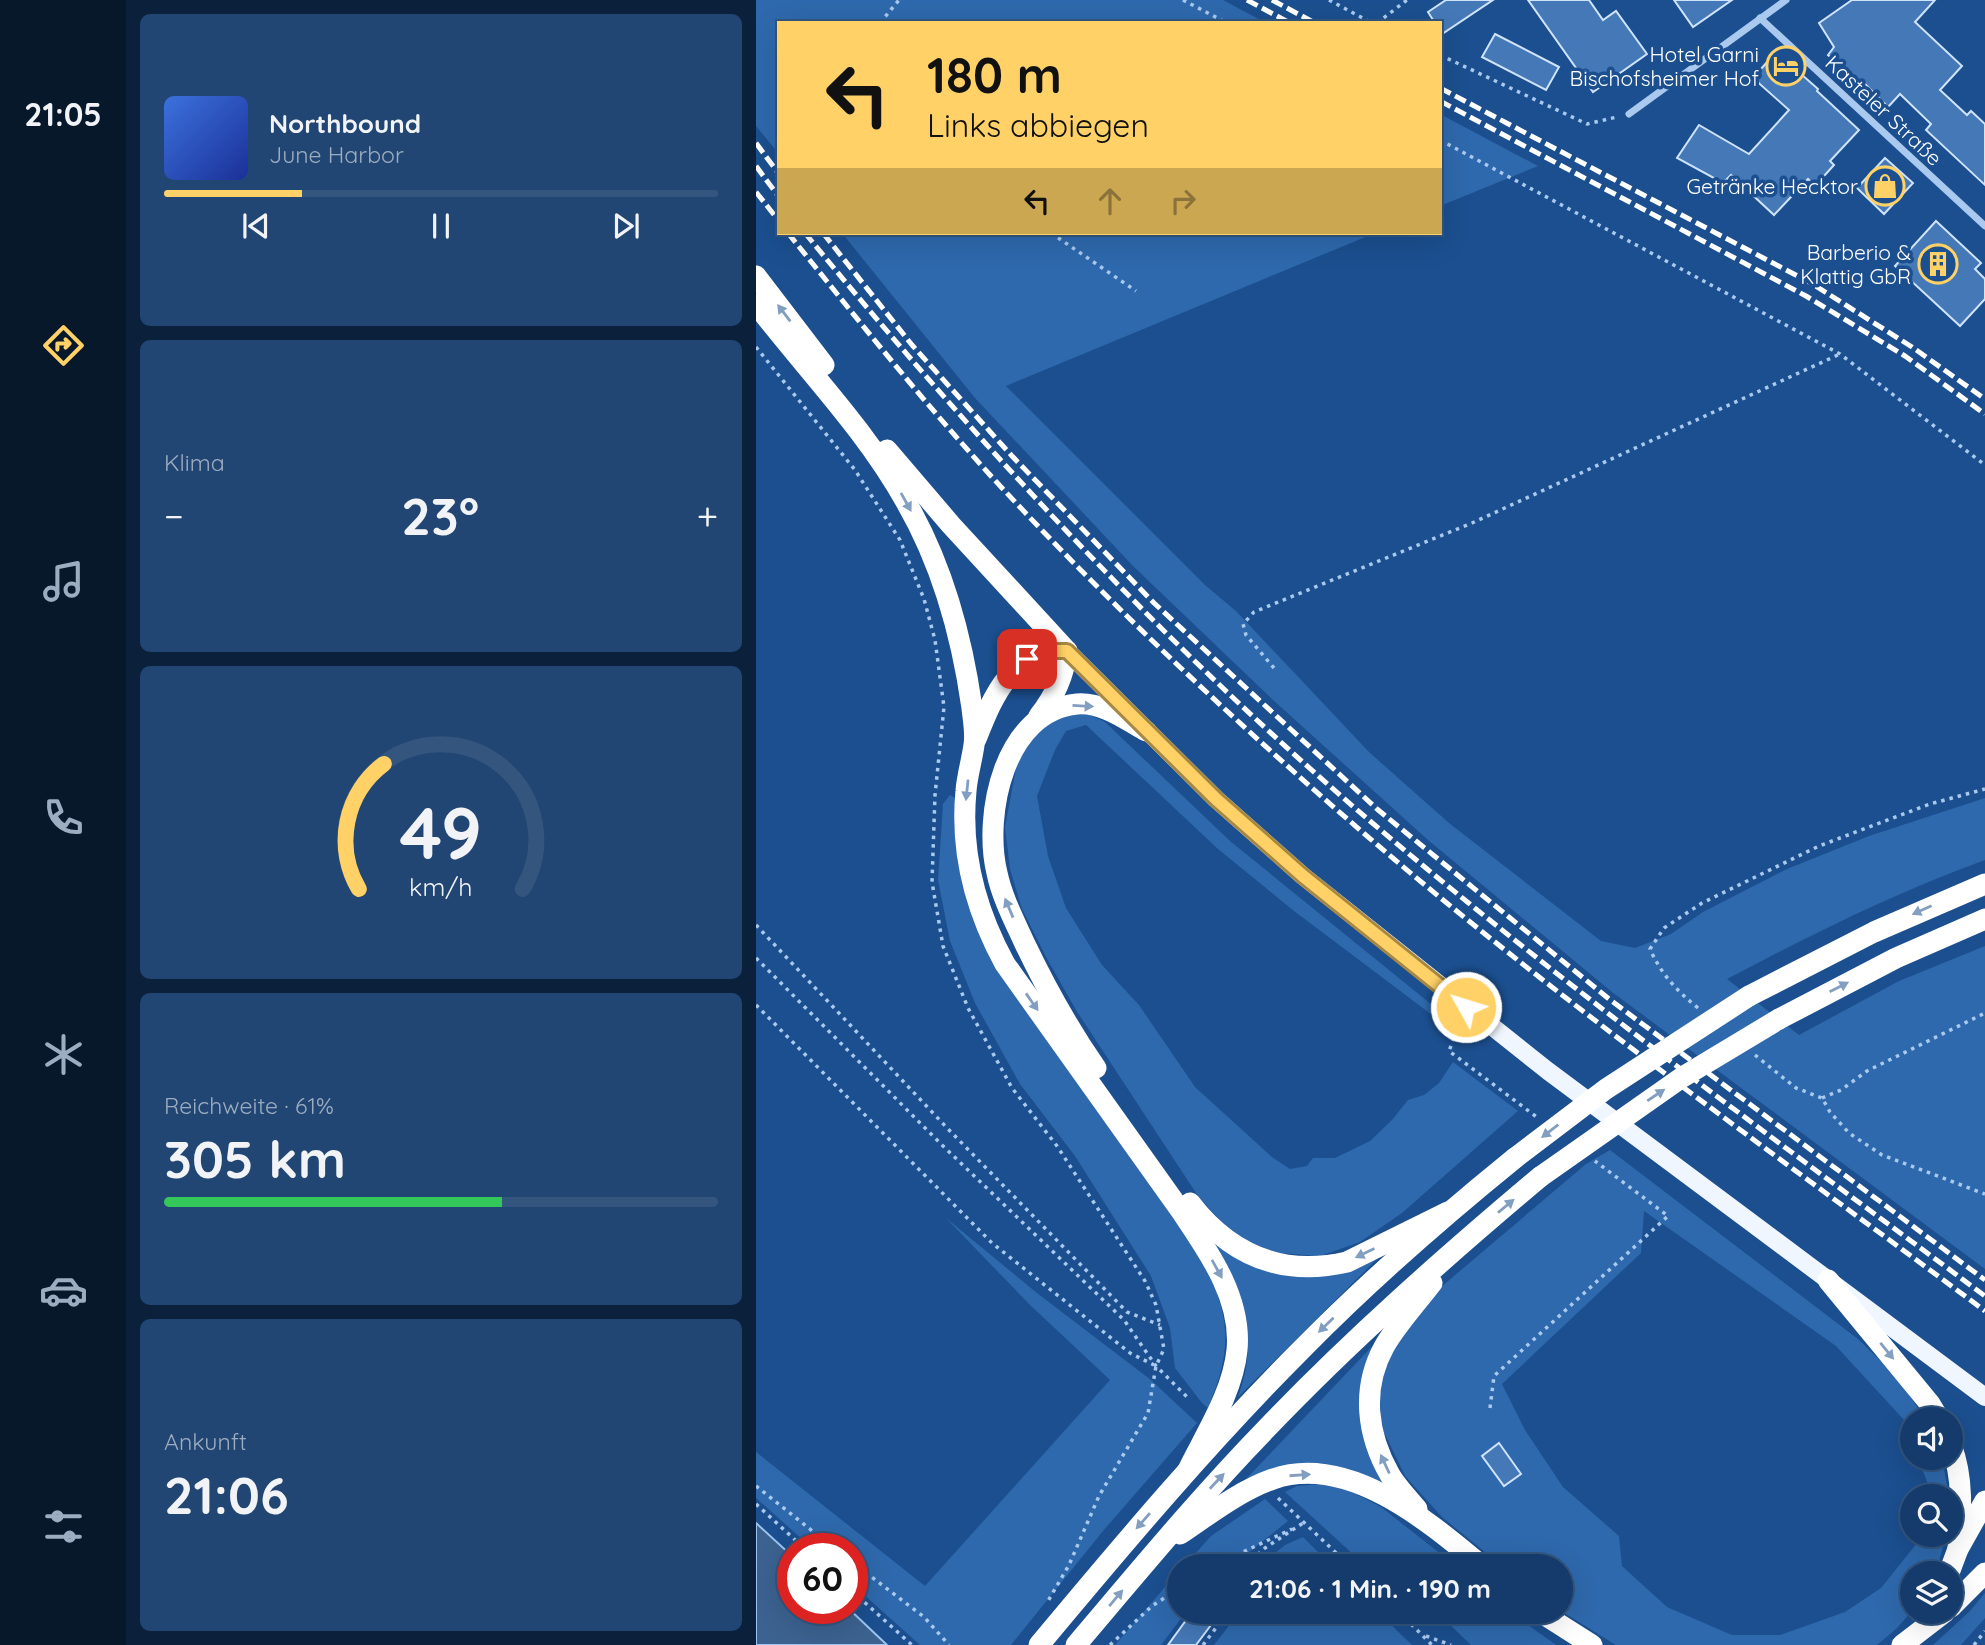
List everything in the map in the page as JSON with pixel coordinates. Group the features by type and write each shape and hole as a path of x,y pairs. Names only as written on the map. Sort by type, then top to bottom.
{"highway":[{"path":"756,276 883,446"},
{"path":"756,304 886,469 907,503 925,540 954,621 964,662 975,742"},
{"path":"808,367 883,446 951,525 1067,651 1065,670 1059,685 1050,703 1011,756 996,796 993,856 1004,895 1058,1009 1084,1052 1202,1219 1216,1233 1249,1254 1286,1265 1317,1267 1347,1262 1448,1212"},
{"path":"1067,651 1047,651 1027,659 1011,674 992,701 975,742 966,792 966,843 975,894 993,942 1005,964 1205,1248 1223,1281 1234,1313 1237,1348 1223,1398 1188,1470"},
{"path":"1035,722 1058,709 1079,704 1113,712 1146,731"},
{"path":"1039,1645 1188,1470 1303,1348 1448,1212 1515,1158 1615,1083 1749,996 1874,932 1985,884"},
{"path":"1076,1645 1209,1489 1323,1371 1472,1234 1540,1177 1642,1104 1779,1019 1896,958 1985,919"},
{"path":"1425,1519 1391,1477 1376,1444 1368,1415 1370,1385 1383,1349 1472,1234"},
{"path":"1828,1280 1932,1407"},
{"path":"1958,1549 1962,1498 1959,1470"},
{"path":"1155,1551 1247,1490 1301,1473 1331,1475 1375,1491 1425,1519 1467,1554"},
{"path":"1954,1561 1985,1501"},
{"path":"1963,1594 1985,1573"},
{"path":"1559,1624 1592,1645"},
{"path":"1911,1639 1922,1624"},
{"path":"1911,1639 1930,1624"}],"main road":[{"path":"1067,651 1216,799 1303,876 1548,1071 1985,1397"}],"street":[{"path":"1629,114 1786,0"},
{"name":"Kasteler Straße","path":"1760,18 1985,226"}],"path":[{"path":"882,21 899,0"},
{"path":"1183,0 1223,21"},
{"path":"1329,0 1368,21"},
{"path":"1380,21 1407,0"},
{"path":"1442,56 1587,124 1629,114"},
{"path":"1442,141 1840,354 1985,465"},
{"path":"1054,235 1136,291"},
{"path":"1273,668 1246,635 1243,624 1254,612 1472,523 1840,354"},
{"path":"1650,949 1664,928 1702,903 1819,846 1930,804 1985,789"},
{"path":"756,925 949,1130 1127,1312 1161,1325"},
{"path":"756,958 942,1145 1124,1320 1156,1366 1187,1397"},
{"path":"756,1005 992,1243 1130,1353 1156,1366"},
{"path":"1466,1007 1449,1051 1547,1125"},
{"path":"1985,1013 1867,1071 1842,1090 1822,1098 1830,1112 1849,1133 1882,1155 1985,1194"},
{"path":"1490,1408 1494,1376 1668,1216 1591,1158"},
{"path":"1044,1607 1069,1565 1099,1496 1148,1413 1156,1366"},
{"path":"756,1486 815,1533"},
{"path":"1278,1498 1337,1554"},
{"path":"756,1504 788,1533"},
{"path":"1258,1554 1303,1523"},
{"path":"1237,1554 1292,1529"},
{"path":"868,1574 924,1617 949,1645"},
{"path":"1110,1645 1152,1606 1167,1596"},
{"path":"868,1605 912,1645"},
{"path":"1203,1645 1219,1624"},
{"path":"1412,1624 1431,1645"},
{"path":"1974,1645 1985,1631"},
{"path":"1424,1635 1451,1645"}],"shaded area":[{"path":"756,0 1223,0 1262,21 777,21 777,152 756,126"},
{"path":"1442,115 1538,166 1442,205"},
{"path":"844,235 1370,235 1006,386 1205,585 1236,611 1369,752 1449,823 1601,941 1635,948 1671,934 1703,912 1787,869 1869,836 1985,798 1985,860 1854,915 1727,979 1799,1035 1899,981 1985,946 1985,1269 1612,992 1428,840 1273,700 1133,566 975,398"},
{"path":"1084,712 1105,722 1230,841 1437,1009 1444,1024 1294,911 1218,849 1086,725 1066,731 1055,750 1037,796 1048,856 1066,908 1102,965 1139,1005 1195,1087 1272,1157 1290,1169 1307,1166 1313,1158 1335,1158 1370,1141 1408,1100 1424,1095 1439,1083 1453,1062 1518,1111 1402,1213 1360,1242 1320,1256 1278,1253 1249,1242 1225,1226 1198,1196 1076,1010 1046,957 1022,909 1010,869 1005,827 1017,763 1027,742 1046,722"},
{"path":"950,795 957,799 967,899 1199,1250 1209,1272 1222,1310 1225,1345 1217,1384 1208,1408 1175,1368 1170,1328 1151,1276 1075,1156 1020,1084 975,1003 950,941 938,880 943,804"},
{"path":"1610,1150 1858,1339 1898,1378 1917,1407 1900,1407 1900,1416 1836,1346 1644,1211 1641,1253 1502,1384 1525,1430 1563,1487 1619,1536 1622,1566 1667,1607 1732,1635 1780,1635 1845,1612 1881,1588 1900,1564 1900,1624 1877,1645 1616,1645 1573,1618 1573,1554 1487,1554 1442,1517 1405,1476 1381,1426 1379,1378 1400,1337 1441,1287 1586,1164"},
{"path":"946,1218 1037,1293 1151,1380 1197,1423 1103,1531 1011,1645 920,1645 868,1598 868,1541 925,1586 1110,1380 1029,1304"},
{"path":"1207,1234 1257,1265 1288,1276 1319,1274 1333,1270 1391,1245 1238,1397 1247,1362 1247,1335 1237,1303"},
{"path":"1381,1337 1365,1371 1386,1487 1349,1470 1317,1463 1284,1467 1246,1479"},
{"path":"756,1452 858,1533 795,1533 756,1498"},
{"path":"1923,1470 1944,1470 1947,1484 1928,1484"},
{"path":"1321,1484 1348,1490 1381,1507 1441,1554 1353,1554 1285,1492 1297,1486"},
{"path":"1265,1499 1288,1521 1247,1554 1195,1554 1211,1536"},
{"path":"756,1523 777,1542 777,1624 865,1624 887,1645 756,1645"},
{"path":"1303,1537 1320,1554 1274,1554 1285,1545"},
{"path":"1914,1547 1943,1547 1939,1561 1903,1561"},
{"path":"1167,1585 1167,1624 1177,1624 1161,1645 1115,1645"},
{"path":"1985,1593 1985,1618 1961,1645 1933,1645 1956,1624 1963,1624 1963,1617"},
{"path":"1230,1624 1390,1624 1412,1645 1214,1645"},
{"path":"1449,1624 1527,1624 1556,1645 1471,1645"}],"building":[{"path":"1446,0 1493,0 1442,34 1442,21 1434,21 1428,12"},
{"path":"1528,0 1589,0 1603,20 1616,11 1647,54 1593,92"},
{"path":"1674,0 1732,0 1693,27"},
{"path":"1852,0 1935,0 1915,22 1962,66 1940,90 1967,115 1971,111 1985,124 1985,185 1926,130 1931,124 1900,94 1888,107 1865,84 1864,86 1828,55 1834,47 1819,23"},
{"path":"1495,34 1559,67 1546,90 1482,57"},
{"path":"1776,52 1859,130 1830,161 1834,165 1815,186 1808,179 1774,215 1731,175 1723,183 1677,158 1699,125 1749,154 1789,110 1753,78"},
{"name":"Getränke Hecktor","path":"1885,158 1913,183 1884,214 1857,188"},
{"name":"Barberio & Klattig GbR","path":"1936,221 1981,263 1975,269 1985,279 1985,299 1960,326 1895,266"},
{"path":"1499,1443 1521,1474 1504,1486 1482,1456"},
{"path":"1183,1624 1212,1624 1196,1645 1168,1645"}],"railway":[{"path":"1247,0 1286,21"},
{"path":"1272,0 1311,21"},
{"path":"1442,89 1811,283 1912,347 1985,399"},
{"path":"1442,102 1806,296 1905,356 1985,414"},
{"path":"756,143 777,171"},
{"path":"756,166 777,194"},
{"path":"756,192 777,218"},
{"path":"790,235 913,386 991,476 1125,614 1265,745 1360,830 1512,956 1668,1076 1985,1311"},
{"path":"807,235 937,389 1075,540 1146,613 1293,754 1444,883 1596,1004 1985,1296"},
{"path":"825,235 912,345 1012,456 1154,603 1377,809 1609,999 1985,1280"}],"place":[{"name":"Hotel Garni Bischofsheimer Hof","path":"1786,66"},
{"name":"Getränke Hecktor","path":"1885,186"},
{"name":"Barberio & Klattig GbR","path":"1938,264"}],"route":[{"path":"1027,659 1047,651 1067,651 1216,799 1303,876 1466,1007"}]}
